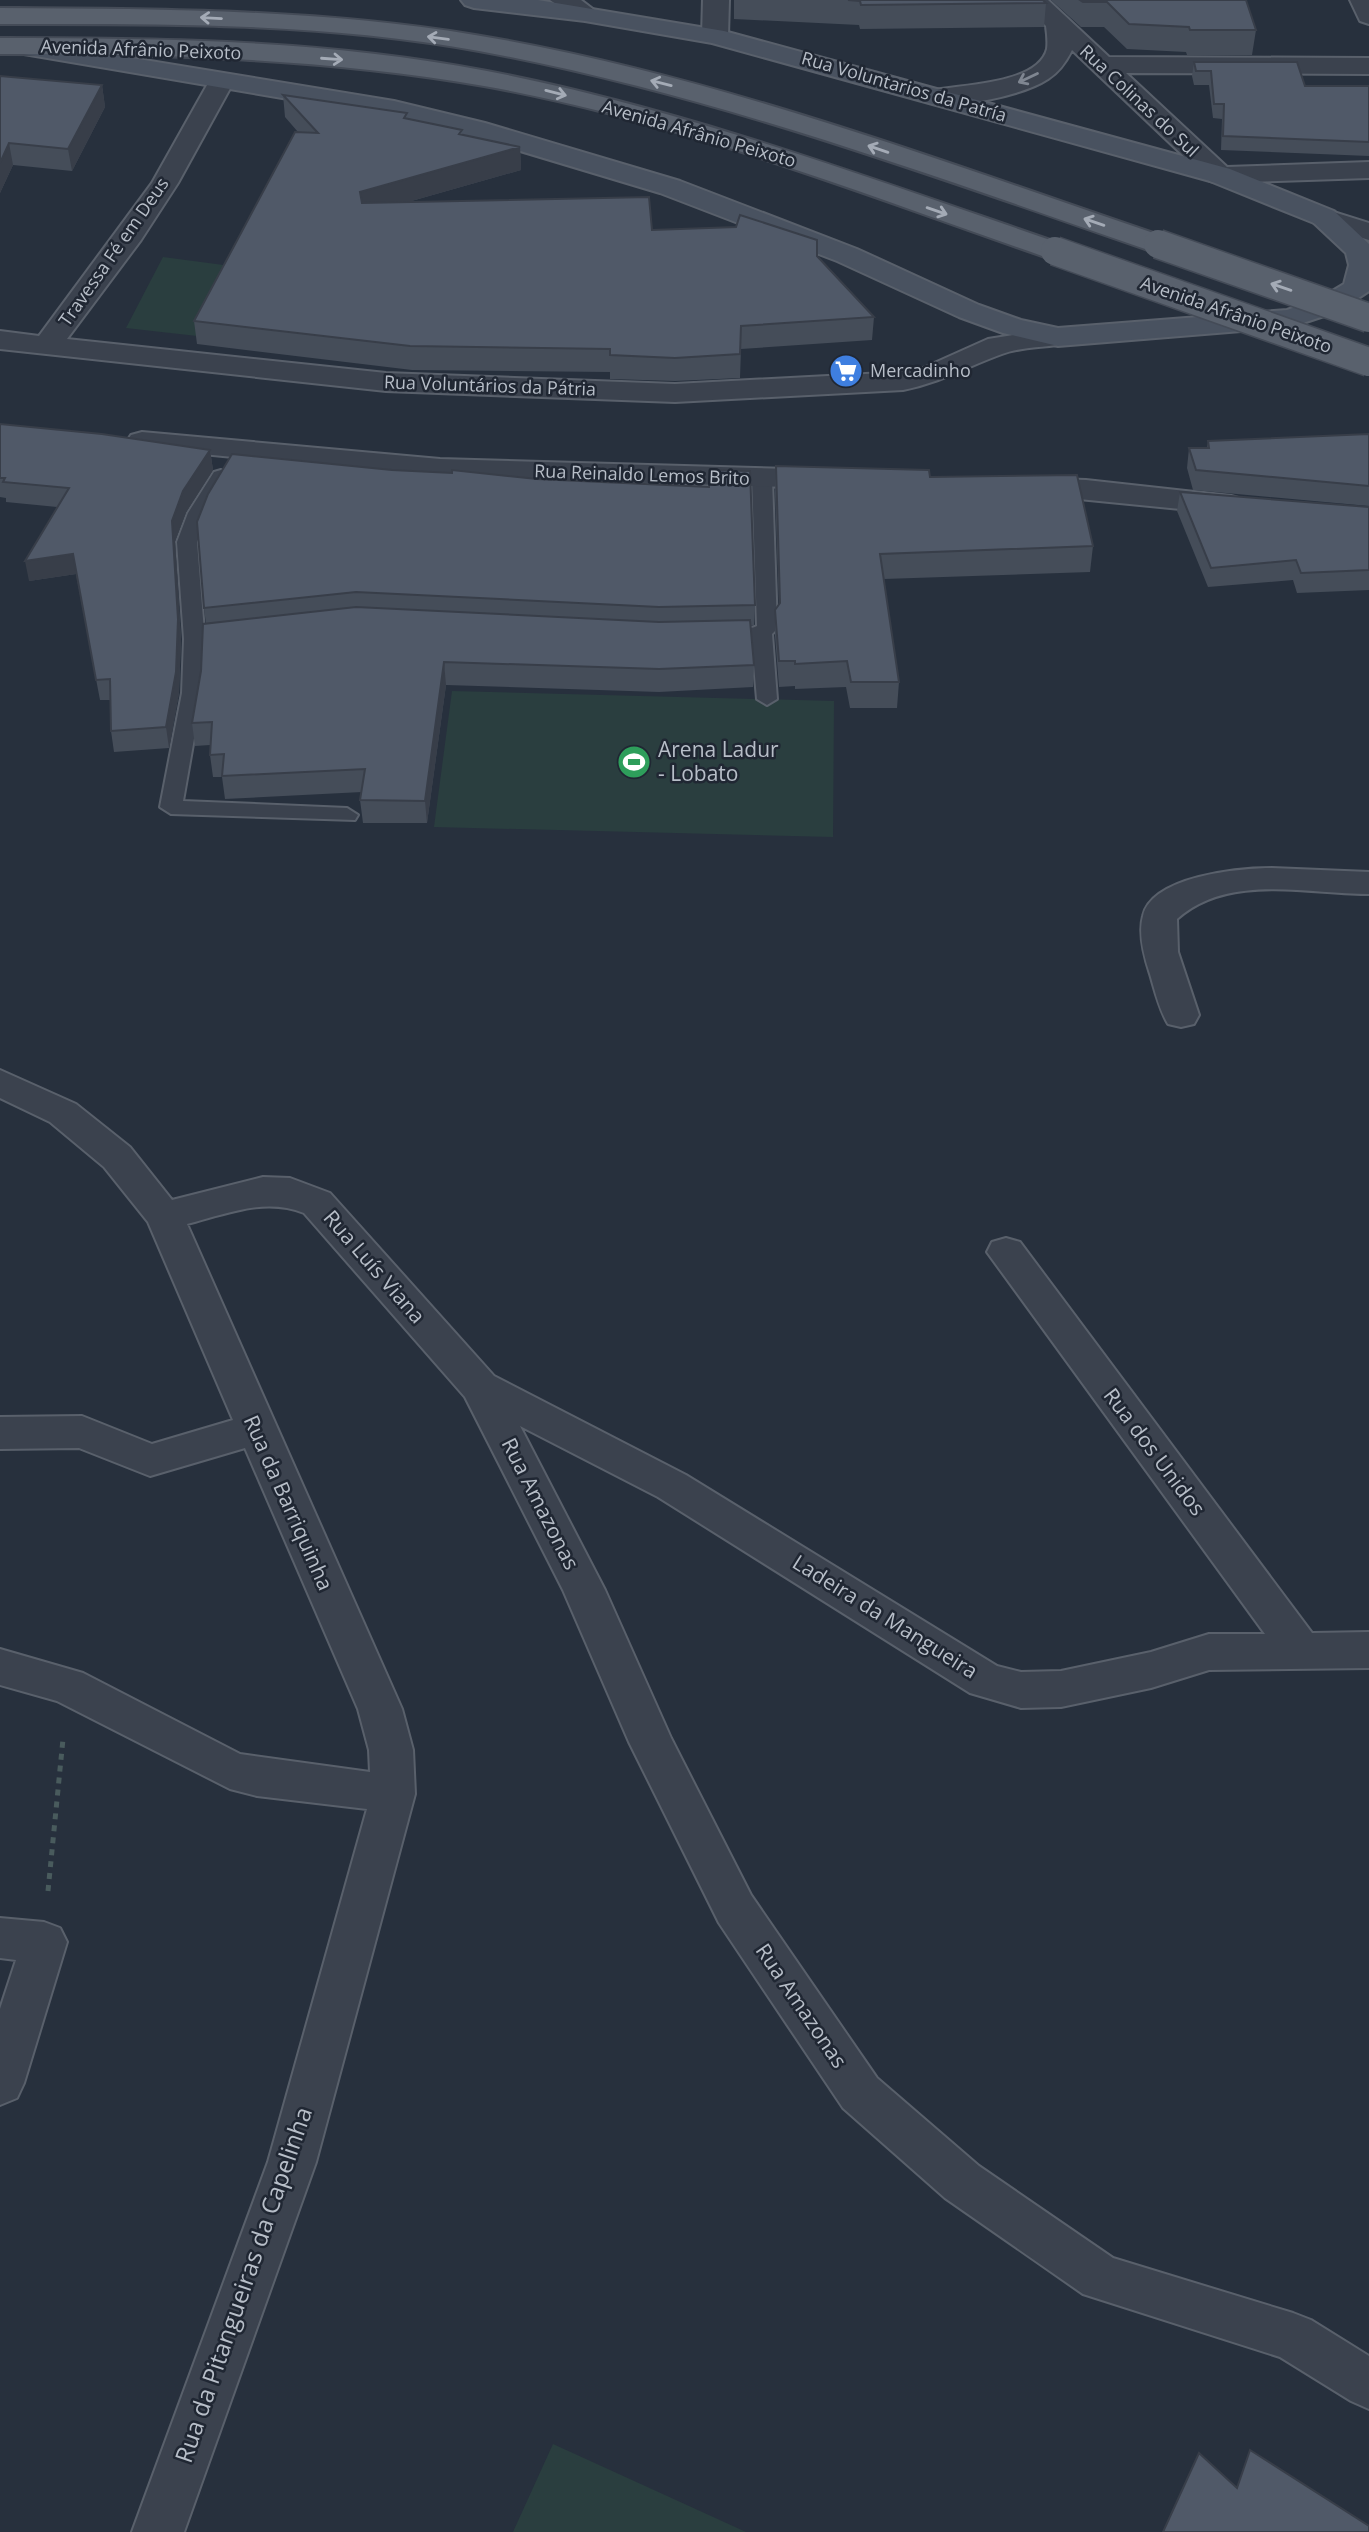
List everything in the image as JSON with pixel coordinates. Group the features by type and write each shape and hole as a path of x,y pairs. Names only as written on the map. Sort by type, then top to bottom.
{"main road":[{"name":"Avenida Afrânio Peixoto","path":"0,16 205,17 355,28 474,43 579,63 789,119 1369,318"},
{"name":"Avenida Afrânio Peixoto","path":"5,46 264,54 377,62 551,92 770,153 1369,362"}],"street":[{"name":"Rua Voluntarios da Patría","path":"474,0 585,13 715,36 1220,175 1369,232"},
{"path":"563,0 585,13"},
{"path":"715,36 716,0"},
{"name":"Rua Colinas do Sul","path":"1033,0 1220,175"},
{"path":"1363,0 1369,16"},
{"name":"Rua Colinas do Sul","path":"940,97 990,91 1021,82 1047,69 1060,51 1059,26"},
{"name":"Rua Voluntarios da Patría","path":"5,46 220,83 394,109 476,128 670,187 847,255 969,311 1013,327 1058,337"},
{"path":"1101,65 1369,66"},
{"name":"Travessa Fé em Deus","path":"47,345 165,183 220,83"},
{"path":"1220,175 1369,170"},
{"name":"Rua Voluntarios da Patría","path":"976,354 1019,341 1291,318 1329,305 1356,289 1363,265 1359,250 1324,217"},
{"path":"1291,318 1369,303"},
{"path":"969,311 978,337 976,354"},
{"name":"Rua Voluntários da Pátria","path":"0,340 386,382 675,393 903,381 929,376 976,354"},
{"name":"Rua Reinaldo Lemos Brito","path":"116,438 237,452 440,468 855,480"},
{"path":"1004,486 1086,489 1256,508"},
{"path":"1181,1015 1160,951 1160,915 1181,897 1212,884 1256,880 1369,883"},
{"name":"Rua da Barriquinha","path":"0,1083 63,1113 117,1157 164,1216 380,1709 391,1750 393,1794"},
{"name":"Rua Luís Viana","path":"164,1216 263,1191 290,1192 317,1203 480,1387"},
{"name":"Rua dos Unidos","path":"1006,1252 1302,1652"},
{"name":"Ladeira da Mangueira","path":"480,1387 672,1486 985,1680 1021,1690 1061,1689 1151,1670 1209,1652 1369,1650"},
{"name":"Rua Amazonas","path":"480,1387 584,1590 652,1742 735,1909 860,2093 962,2182 1100,2277 1293,2337 1369,2384"},
{"path":"0,1433 82,1432 150,1460 256,1429"},
{"path":"0,1667 68,1686 230,1770 257,1777 393,1794"},
{"name":"Rua da Pitangueiras da Capelinha","path":"158,2532 292,2162 393,1794"},
{"path":"0,2083 22,1940"}],"lane":[{"path":"237,452 198,513 187,542 194,639 192,693 170,807 347,815"},
{"path":"699,636 761,634 767,629 762,478"},
{"path":"194,639 260,631"},
{"path":"761,634 766,699"}],"path":[{"path":"22,1940 68,1686"}],"green space":[{"path":"163,257 231,266 197,336 126,328"},
{"name":"Arena Ladur - Lobato","path":"452,691 834,701 833,837 434,827"},
{"path":"553,2444 746,2532 513,2532"}],"building":[{"path":"848,0 1043,0 1046,3 861,5 860,1"},
{"path":"1080,0 1246,0 1256,30 1190,30 1189,27 1129,24 1107,2"},
{"path":"1194,62 1297,62 1305,86 1369,86 1369,142 1223,136 1224,104 1214,104 1211,71 1196,71"},
{"path":"0,76 102,85 68,149 9,143 0,163"},
{"path":"283,95 407,113 404,118 462,130 459,134 520,147 360,192 362,203 649,197 652,230 736,227 740,215 817,240 817,256 874,317 741,326 740,354 675,358 610,355 610,349 410,346 194,321 295,132 318,133"},
{"path":"0,424 102,434 210,450 183,491 172,521 178,619 176,672 166,727 111,731 110,679 96,680 73,554 25,561 69,488 3,482 5,478 0,478"},
{"path":"1369,434 1369,486 1196,470 1189,448 1209,448 1208,441"},
{"path":"232,454 392,470 452,473 452,470 537,479 709,487 710,470 750,471 755,605 659,607 356,592 204,608 197,522 208,494"},
{"path":"776,466 929,470 930,477 1077,475 1093,546 880,554 899,682 851,682 847,661 795,664 795,661 779,661 775,610 780,603"},
{"path":"1180,492 1369,507 1369,570 1301,573 1296,560 1211,568"},
{"path":"356,607 659,622 750,620 754,665 659,669 444,662 425,801 360,800 365,769 222,776 224,754 210,755 212,722 192,723 201,671 203,624"},
{"path":"1250,2450 1369,2526 1369,2532 1163,2532 1199,2453 1237,2488"}],"place":[{"name":"Mercadinho","path":"846,371"},
{"name":"Arena Ladur - Lobato","path":"634,762"}]}
